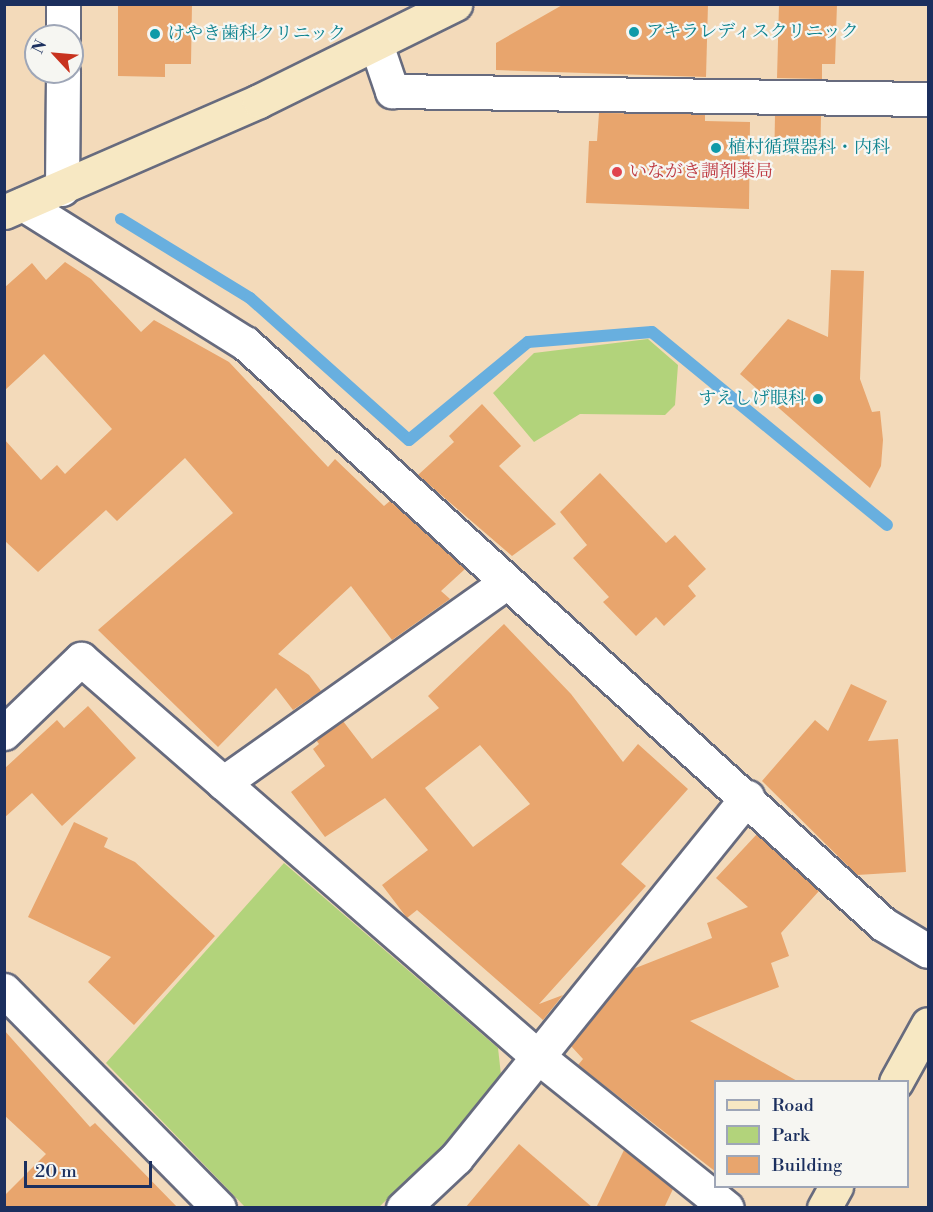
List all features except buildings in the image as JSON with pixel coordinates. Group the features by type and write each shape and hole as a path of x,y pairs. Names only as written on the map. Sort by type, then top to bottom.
{"street":[{"path":"63,4 63,24"},
{"path":"14,208 62,189 376,44 455,4"},
{"path":"376,44 392,91 928,99"},
{"path":"62,189 63,84"},
{"path":"14,208 244,342 505,583 747,797 883,924 928,951"},
{"path":"224,783 505,583"},
{"path":"4,733 81,659 537,1056 727,1208"},
{"path":"403,1208 456,1158 747,797"},
{"path":"5,992 219,1208"},
{"path":"897,1080 928,1024"},
{"path":"824,1208 835,1188"}],"green space":[{"path":"648,339 678,365 675,405 665,415 580,414 534,442 493,393 534,353"},
{"path":"284,863 498,1048 501,1075 440,1149 379,1207 245,1207 106,1063"}],"waterway":[{"path":"121,219 250,298 409,440 528,342 652,332 887,525"}],"place":[{"name":"アキラレディスクリニック","path":"634,32"},
{"name":"けやき歯科クリニック","path":"155,34"},
{"name":"植村循環器科・内科","path":"716,148"},
{"name":"いながき調剤薬局","path":"617,172"},
{"name":"すえしげ眼科","path":"818,399"}]}
